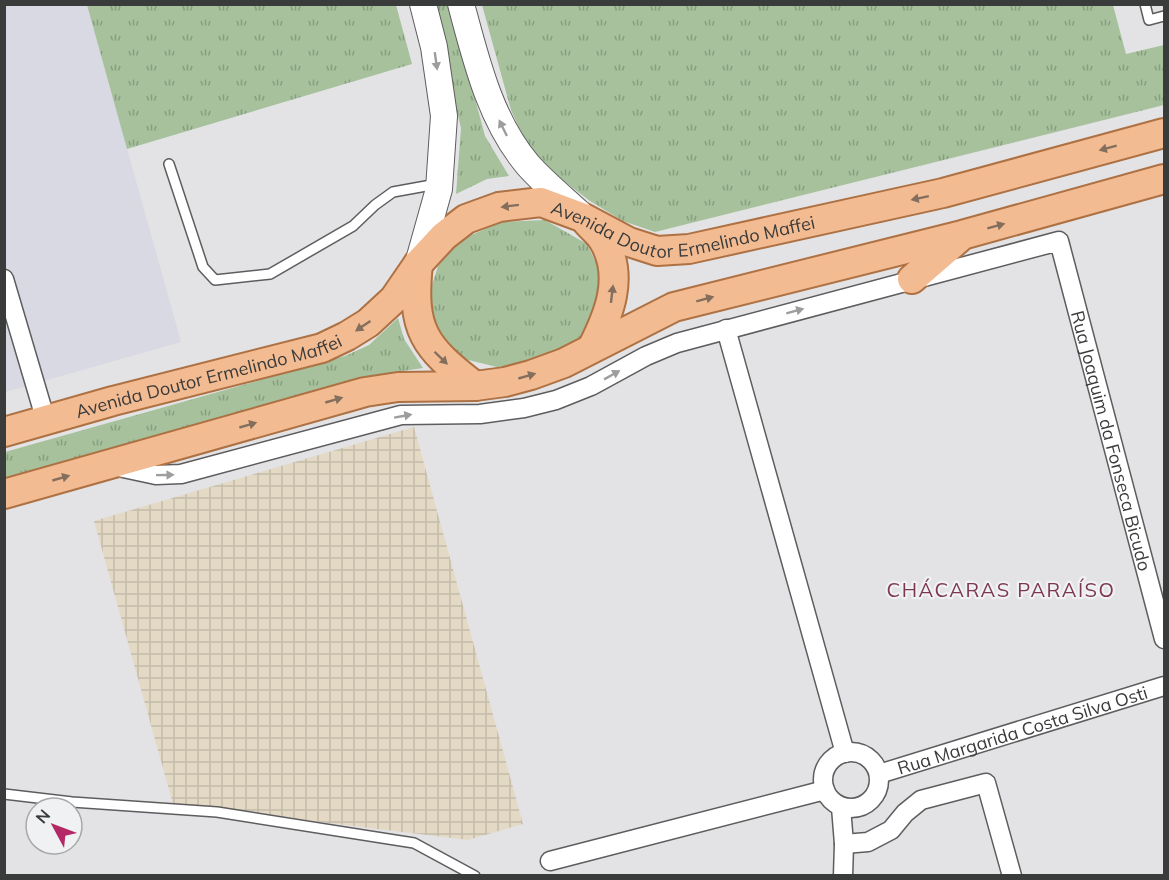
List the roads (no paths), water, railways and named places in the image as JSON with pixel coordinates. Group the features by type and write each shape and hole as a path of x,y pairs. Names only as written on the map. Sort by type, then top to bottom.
{"main road":[{"name":"Avenida Doutor Ermelindo Maffei","path":"4,432 113,401 322,348 368,323 394,299 418,264 444,236 466,219 499,207 541,202 584,218 629,242 657,250 689,249 943,193 1164,133"},
{"path":"5,494 365,392 398,387 475,386 505,382 531,375 564,363 674,307 962,235 1164,179"},
{"path":"584,218 603,240 613,267 614,297 592,348"},
{"path":"912,279 962,235"},
{"path":"418,264 415,292 417,317 423,334 434,351 475,386"}],"street":[{"path":"418,264 439,184 444,116 434,47 423,4"},
{"path":"461,4 489,98 507,137 529,166 584,218"},
{"name":"Rua Joaquim da Fonseca Bicudo","path":"912,279 1059,241 1164,639"},
{"path":"4,279 46,421"},
{"path":"108,465 156,475 181,474 401,415 480,414 524,408 556,400 591,386 660,349 912,279"},
{"path":"726,329 845,753"},
{"name":"Rua Margarida Costa Silva Osti","path":"879,774 1164,686"},
{"path":"856,752 867,757 876,765 879,774 879,788 864,806 841,807 831,800 825,790 823,778 826,767 834,758 845,753 856,752"},
{"path":"844,844 868,842 891,830 905,813 921,800 986,783 1012,876"},
{"path":"550,861 825,790"},
{"path":"841,807 844,844 843,876"}],"lane":[{"path":"1145,4 1149,20 1164,16"},
{"path":"169,164 203,267 215,280 270,274 353,226 393,192 439,184"},
{"path":"4,794 72,802 217,812 414,843 474,876"}],"district":[{"name":"CHÁCARAS PARAÍSO","path":"1001,589"}]}
